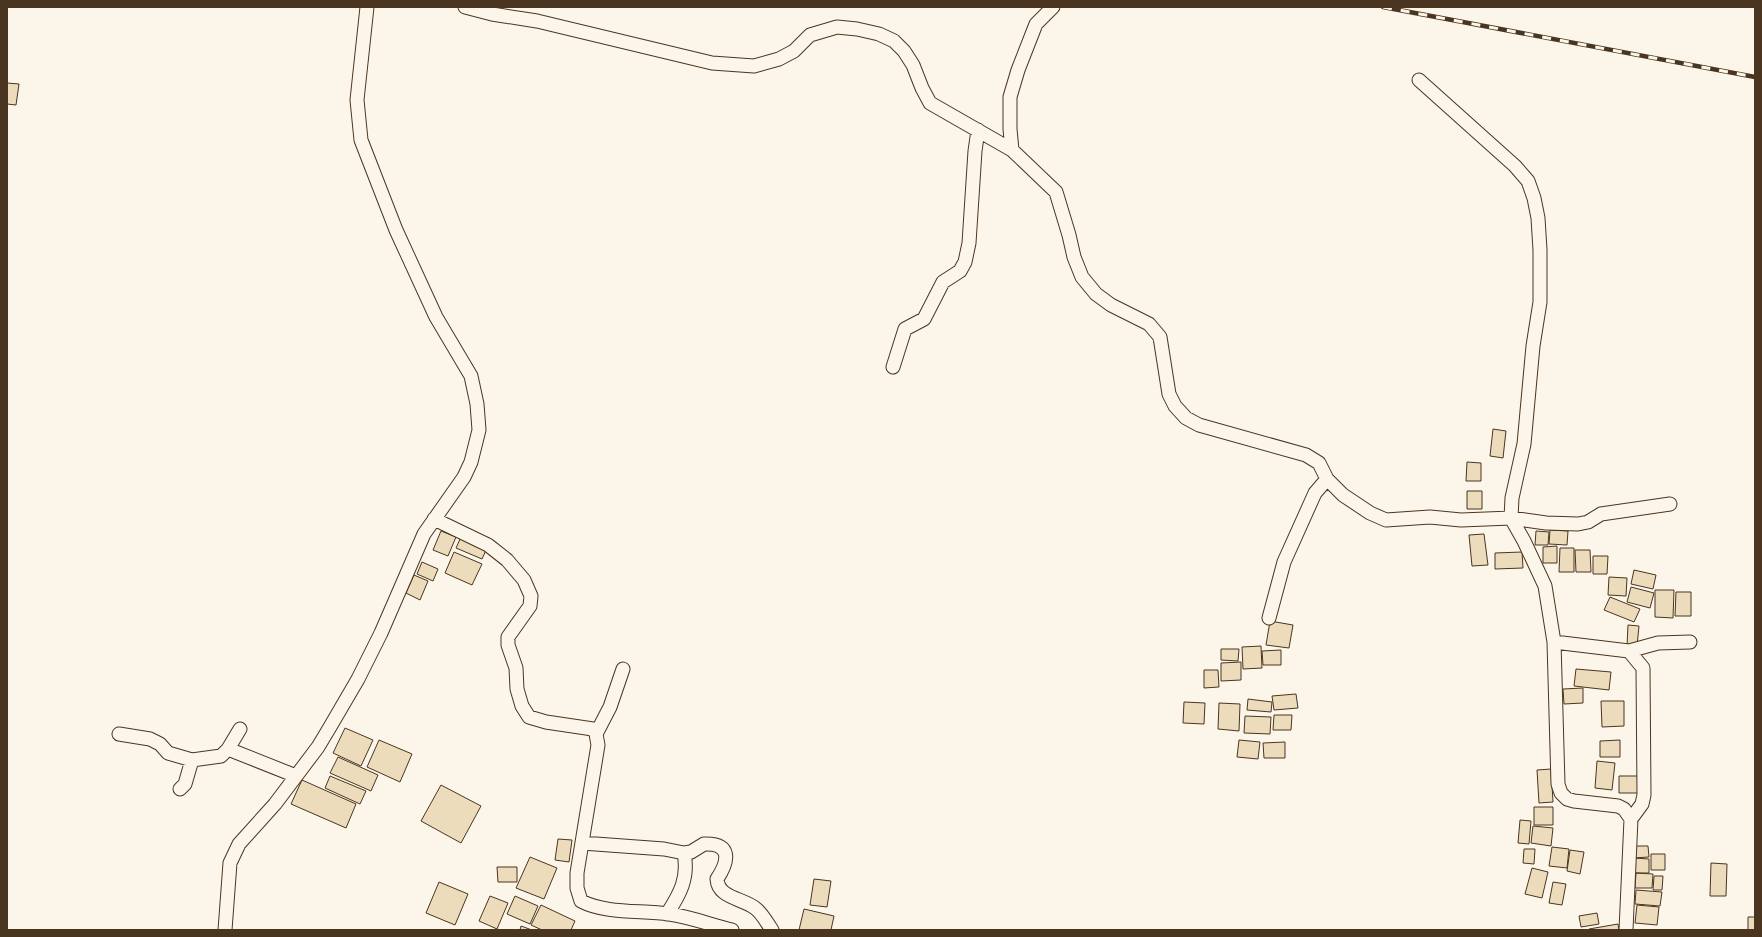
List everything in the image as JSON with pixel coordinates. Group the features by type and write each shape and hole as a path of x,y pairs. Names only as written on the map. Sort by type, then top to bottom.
{"street":[{"path":"225,930 230,863 239,844 275,804 318,747 358,679 381,633 410,562 434,519 464,477 471,462 479,430 477,404 471,376 436,318 396,230 361,140 357,100 367,7"},
{"path":"465,7 492,14 537,21 712,63 754,66 779,59 794,51 810,35 837,27 872,32 894,41 904,51 914,65 922,88 930,103 1012,150 1056,192 1074,257 1082,277 1096,294 1110,305 1149,324 1160,337 1169,394 1175,406 1186,418 1199,425 1306,455 1319,463 1327,479 1343,495 1370,513 1386,520 1430,517 1462,520 1511,518 1546,523 1578,524 1588,522 1601,514 1670,504"},
{"path":"1012,150 1010,97 1018,70 1036,24 1053,7"},
{"path":"1419,80 1515,166 1528,181 1534,198 1540,250 1540,302 1533,346 1524,444 1512,498 1511,518 1524,541 1545,586 1554,642 1557,691 1556,760 1558,784 1561,793 1567,799 1574,801 1618,806 1624,809 1631,819"},
{"path":"893,367 905,329 924,319 943,282 960,271 965,262 969,243 975,150 978,130"},
{"path":"1269,618 1284,562 1315,493 1327,479"},
{"path":"434,519 488,544 507,560 524,580 531,596 530,606 508,637 508,645 516,668 519,695 522,706 529,717 563,725 587,727 593,729 596,734 598,745 577,873 577,888 581,901 592,907 602,909 667,914 690,918 732,930"},
{"path":"1554,642 1629,651 1658,643 1690,642"},
{"path":"1626,930 1631,819 1642,804 1645,783 1643,668 1629,651"},
{"path":"596,734 610,707 623,669"},
{"path":"119,734 150,739 160,744 168,753 192,760 221,756 228,749 240,729"},
{"path":"228,749 296,776"},
{"path":"180,790 185,784 192,760"},
{"path":"582,844 664,849 684,854 691,852 704,844 711,844 722,848 726,858 725,865 717,880 720,890 724,894 736,897 756,909 772,930"},
{"path":"667,914 680,894 686,880 686,864 684,854"}],"building":[{"path":"7,83 19,84 16,105 7,104"},
{"path":"1493,429 1506,431 1503,458 1490,456"},
{"path":"1467,462 1481,463 1481,481 1466,481"},
{"path":"1467,491 1482,491 1482,509 1467,509"},
{"path":"1550,530 1568,531 1567,545 1549,544"},
{"path":"441,531 456,537 448,556 433,550"},
{"path":"1536,531 1549,532 1548,545 1535,545"},
{"path":"1484,534 1488,565 1472,566 1469,535"},
{"path":"461,537 487,548 482,559 456,548"},
{"path":"1557,546 1557,563 1543,563 1543,547"},
{"path":"1560,548 1574,548 1574,572 1559,572"},
{"path":"1575,550 1590,550 1591,572 1576,572"},
{"path":"454,552 482,564 472,585 445,573"},
{"path":"1522,552 1523,568 1495,569 1495,553"},
{"path":"1593,556 1608,556 1607,574 1593,574"},
{"path":"422,562 438,569 433,581 417,574"},
{"path":"1634,570 1656,575 1653,589 1631,584"},
{"path":"414,575 428,581 420,600 406,593"},
{"path":"1609,577 1627,578 1626,596 1608,595"},
{"path":"1631,587 1654,593 1650,608 1627,602"},
{"path":"1655,590 1674,590 1673,618 1655,617"},
{"path":"1676,592 1691,592 1691,616 1675,616"},
{"path":"1610,597 1640,609 1634,622 1604,610"},
{"path":"1270,621 1293,625 1289,648 1266,645"},
{"path":"1628,625 1639,626 1637,646 1627,646"},
{"path":"1261,646 1262,668 1243,669 1242,647"},
{"path":"1221,649 1239,649 1238,661 1221,660"},
{"path":"1281,650 1281,665 1263,665 1262,651"},
{"path":"1241,662 1241,680 1221,681 1221,663"},
{"path":"1576,669 1611,672 1609,690 1574,686"},
{"path":"1204,670 1218,670 1219,687 1204,688"},
{"path":"1583,688 1583,703 1564,704 1563,689"},
{"path":"1296,694 1298,708 1274,710 1272,696"},
{"path":"1248,699 1272,702 1271,712 1247,710"},
{"path":"1601,701 1624,701 1624,726 1602,727"},
{"path":"1184,702 1205,703 1204,724 1183,723"},
{"path":"1219,703 1240,704 1239,731 1218,729"},
{"path":"1274,715 1292,715 1291,730 1273,730"},
{"path":"1245,716 1271,717 1270,734 1244,733"},
{"path":"345,728 373,740 361,766 333,753"},
{"path":"379,740 412,754 400,782 367,767"},
{"path":"1239,740 1260,742 1258,759 1237,757"},
{"path":"1620,740 1620,757 1600,757 1600,741"},
{"path":"1285,742 1285,758 1264,758 1263,743"},
{"path":"338,757 378,775 371,791 330,773"},
{"path":"1597,761 1615,763 1612,790 1595,788"},
{"path":"1551,769 1553,802 1539,803 1537,770"},
{"path":"330,776 366,791 360,804 325,788"},
{"path":"1619,776 1640,776 1640,793 1619,793"},
{"path":"302,780 356,804 346,828 291,804"},
{"path":"441,785 481,806 461,843 421,821"},
{"path":"1534,807 1553,807 1553,825 1534,825"},
{"path":"1520,820 1531,821 1529,844 1518,843"},
{"path":"1533,826 1553,828 1551,846 1531,843"},
{"path":"558,839 572,840 569,862 555,860"},
{"path":"1633,846 1648,846 1649,857 1633,858"},
{"path":"1552,847 1569,849 1567,868 1549,866"},
{"path":"1524,849 1535,849 1534,864 1523,863"},
{"path":"1570,850 1584,852 1580,874 1567,871"},
{"path":"1651,854 1665,854 1665,870 1651,870"},
{"path":"530,857 557,868 544,899 516,888"},
{"path":"1634,858 1649,859 1649,873 1633,873"},
{"path":"1711,863 1727,864 1726,896 1710,896"},
{"path":"497,867 517,867 517,882 498,882"},
{"path":"1532,868 1548,872 1542,898 1525,894"},
{"path":"1636,873 1653,874 1652,888 1635,888"},
{"path":"1654,876 1663,876 1662,890 1653,890"},
{"path":"814,879 831,881 827,907 810,905"},
{"path":"439,882 468,894 455,925 426,913"},
{"path":"1553,882 1566,884 1562,905 1549,903"},
{"path":"1636,890 1662,892 1660,906 1635,904"},
{"path":"490,896 508,903 497,929 479,921"},
{"path":"515,896 538,906 530,924 507,914"},
{"path":"541,905 575,921 571,930 542,930 531,925"},
{"path":"1637,905 1659,907 1657,925 1635,923"},
{"path":"804,909 834,916 831,930 799,930"},
{"path":"1597,913 1599,924 1581,927 1579,916"},
{"path":"1748,917 1755,917 1755,930 1748,930"},
{"path":"1618,924 1619,930 1589,930 1589,929"},
{"path":"521,926 532,930 520,930"}],"railway":[{"path":"1383,7 1755,77"}]}
